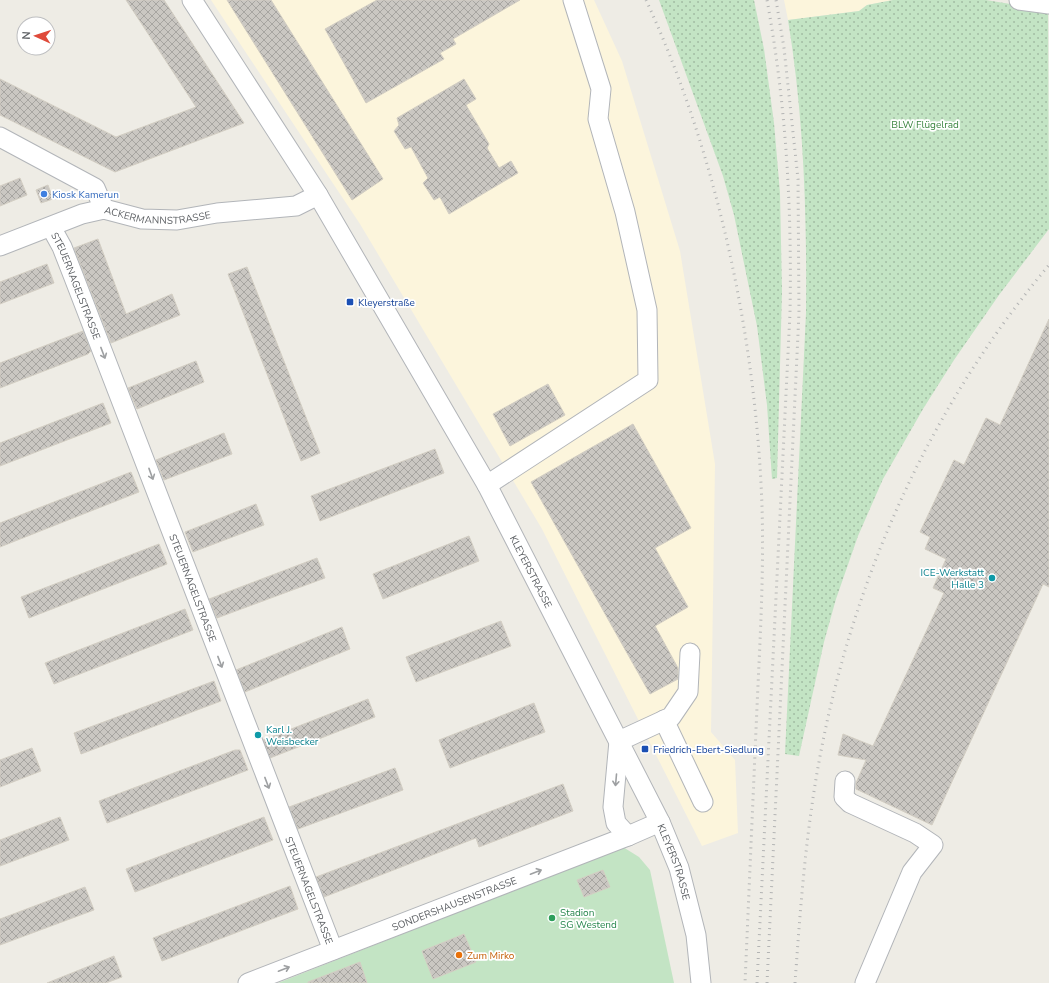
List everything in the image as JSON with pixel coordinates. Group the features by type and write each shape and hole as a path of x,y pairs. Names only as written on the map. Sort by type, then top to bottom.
{"street":[{"name":"KLEYERSTRASSE","path":"192,0 318,195 487,485 660,822 678,868 696,935 701,983"},
{"path":"487,485 648,380 647,310 625,212 598,119 601,88 573,0"},
{"path":"1019,0 1049,4"},
{"path":"0,137 94,188 104,209"},
{"name":"ACKERMANNSTRASSE","path":"0,246 82,214 104,209 142,220 177,220 217,213 296,206 318,195"},
{"name":"STEUERNAGELSTRASSE","path":"51,227 62,247 144,456 222,667 333,950"},
{"path":"628,836 616,823 614,807 619,741 671,717 688,692 690,653"},
{"path":"664,720 703,802"},
{"path":"845,781 844,797 850,803 915,833 933,845 912,872 865,983"},
{"name":"SONDERSHAUSENSTRASSE","path":"248,983 628,836 660,822"}],"shaded area":[{"path":"211,0 594,0 622,61 680,251 715,464 711,732 735,760 738,833 702,846 542,529 360,224"},
{"path":"784,0 893,0 867,5 859,11 788,20"}],"green space":[{"path":"659,0 754,0 764,49 774,123 780,193 782,291 777,478 772,479 767,405 757,326 734,215 723,176"},
{"name":"BLW Flügelrad","path":"893,0 986,0 1048,10 1049,229 999,295 954,360 923,409 883,479 858,536 836,599 824,642 799,756 785,754 806,313 806,240 801,129 798,93 788,20 859,11 867,5"},
{"name":"Stadion SG Westend","path":"623,847 639,857 650,870 674,983 278,983"}],"building":[{"path":"126,0 164,0 244,123 115,172 0,115 0,79 116,137 196,107"},
{"path":"227,0 271,0 383,179 352,200"},
{"path":"377,0 520,0 453,39 456,44 440,53 444,59 366,103 325,29"},
{"path":"464,79 476,99 466,105 489,144 487,148 499,168 511,161 518,173 449,214 440,197 434,200 423,183 428,178 411,147 405,149 394,131 399,125 397,118"},
{"path":"20,178 27,195 0,206 0,186"},
{"name":"Kiosk Kamerun","path":"48,185 53,199 41,203 36,190"},
{"path":"98,239 126,314 172,294 180,315 111,343 74,248"},
{"path":"47,264 54,283 0,304 0,282"},
{"path":"247,267 320,453 301,461 228,274"},
{"name":"ICE-Werkstatt Halle 3","path":"1049,319 1049,587 1043,584 932,825 856,789 856,783 866,760 838,755 843,734 873,746 944,593 933,588 946,559 925,549 930,537 920,532 954,460 964,465 986,418 1000,425"},
{"path":"83,331 91,351 88,354 0,388 0,363"},
{"path":"196,361 204,382 137,409 128,388"},
{"path":"548,384 565,415 510,446 493,414"},
{"path":"103,403 111,423 0,466 0,443"},
{"path":"633,424 691,528 655,548 688,607 655,626 678,668 678,679 650,694 531,482"},
{"path":"224,433 232,454 164,480 156,460"},
{"path":"435,449 444,473 320,521 311,496"},
{"path":"131,472 139,492 0,547 0,523"},
{"path":"256,504 264,525 193,552 185,532"},
{"path":"469,536 479,561 383,599 373,574"},
{"path":"159,544 167,564 29,618 21,597"},
{"path":"317,558 325,578 217,618 209,599"},
{"path":"185,609 193,630 54,684 45,663"},
{"path":"501,621 511,646 416,682 406,657"},
{"path":"342,627 350,649 245,692 236,670"},
{"path":"214,681 221,701 81,754 74,733"},
{"path":"368,699 375,717 270,758 263,740"},
{"path":"534,703 545,732 450,768 439,740"},
{"path":"32,748 41,771 0,787 0,760"},
{"path":"235,750 240,750 248,770 107,823 99,801"},
{"path":"395,768 403,790 298,829 289,807"},
{"path":"563,784 573,811 479,847 476,838 324,897 316,877"},
{"path":"60,817 69,840 0,866 0,840"},
{"path":"264,817 273,840 135,892 126,869"},
{"path":"603,870 610,887 584,897 577,880"},
{"path":"290,886 298,909 162,961 153,938"},
{"path":"85,887 94,910 0,945 0,919"},
{"path":"464,934 476,962 433,979 422,951"},
{"path":"114,956 122,977 106,983 47,983"},
{"path":"360,962 367,983 308,983 308,982"}],"railway":[{"path":"646,0 671,59 693,120 712,183 728,247 741,312 751,378 758,442 762,506 762,581 745,983"},
{"path":"757,983 790,313 789,195 779,78 767,0"},
{"path":"767,983 799,313 798,179 784,48 776,0"},
{"path":"795,983 806,852 817,773 831,704 850,636 872,569 899,504 930,440 966,379 1005,321 1049,265"}],"place":[{"name":"Kiosk Kamerun","path":"44,194"},
{"name":"Kleyerstraße","path":"350,302"},
{"name":"ICE-Werkstatt Halle 3","path":"992,578"},
{"name":"Karl J. Weisbecker","path":"258,735"},
{"name":"Friedrich-Ebert-Siedlung","path":"645,749"},
{"name":"Stadion SG Westend","path":"552,918"},
{"name":"Zum Mirko","path":"459,955"}]}
